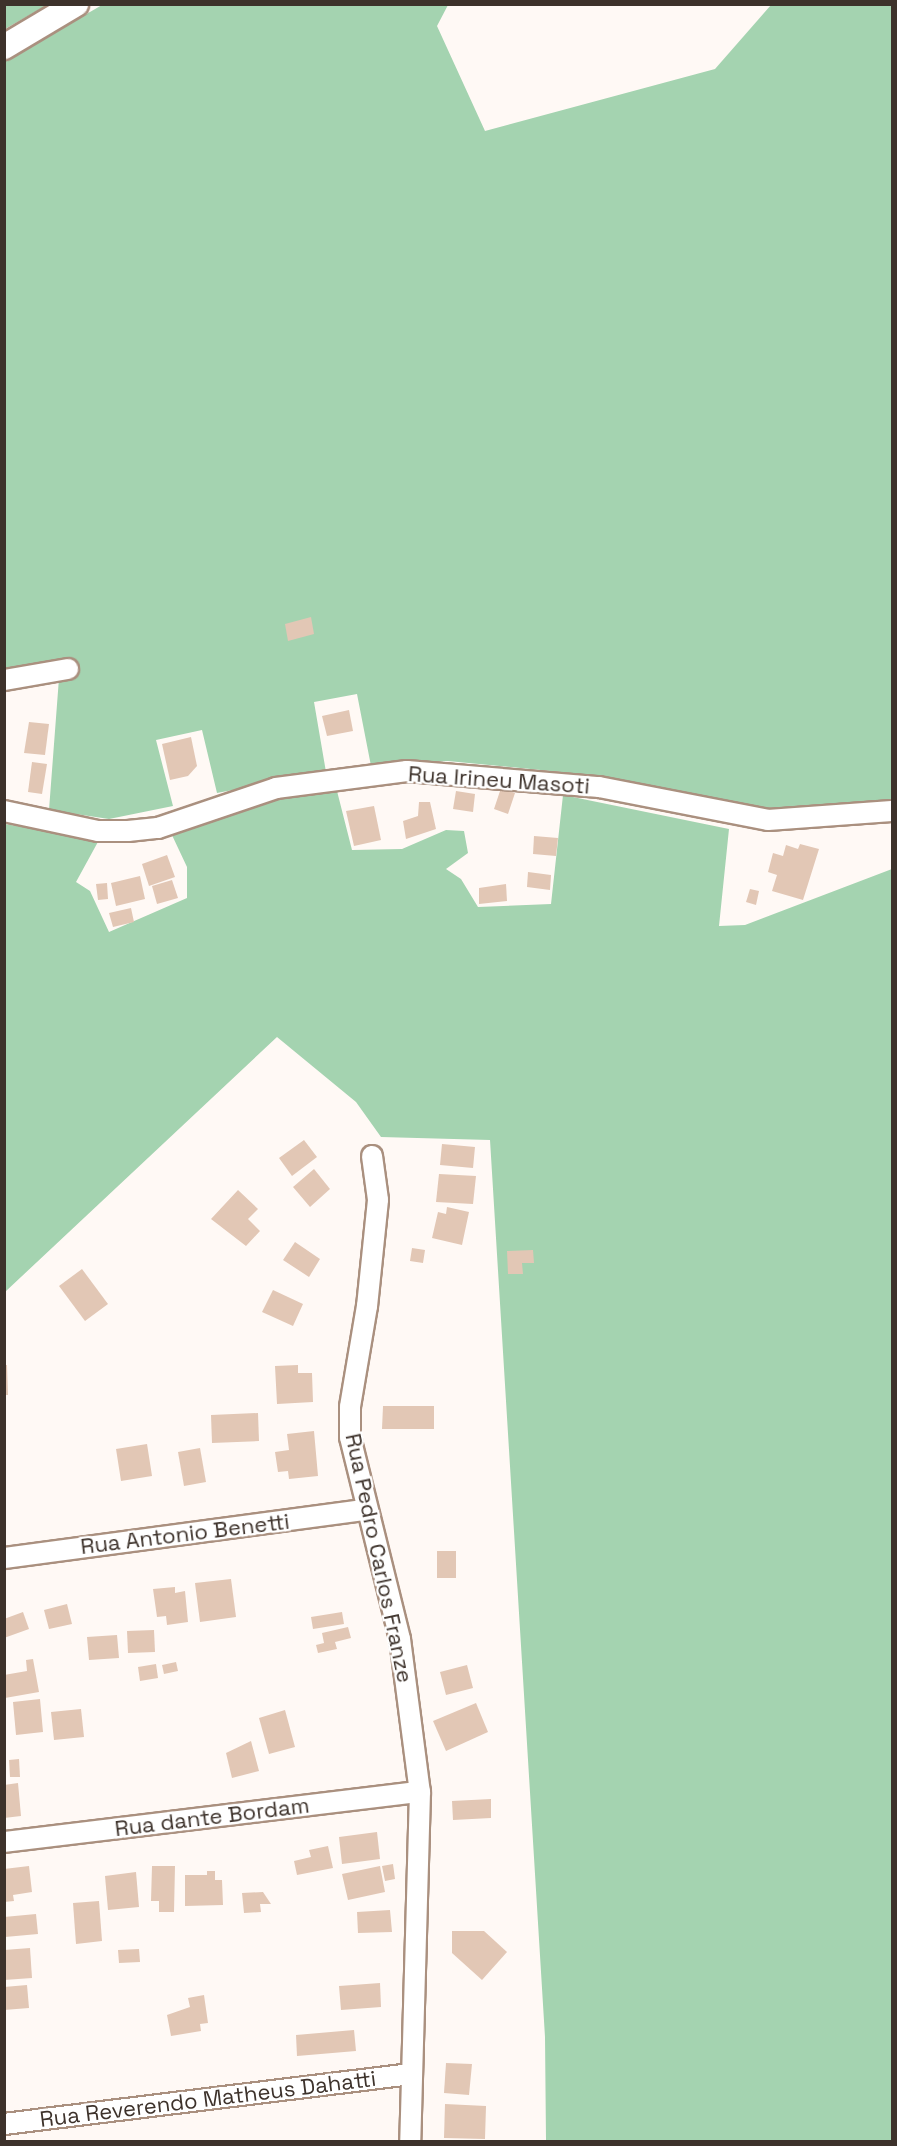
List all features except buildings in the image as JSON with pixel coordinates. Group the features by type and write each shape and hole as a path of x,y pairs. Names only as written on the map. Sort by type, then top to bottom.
{"street":[{"path":"4,47 76,4"},
{"path":"4,680 68,669"},
{"name":"Rua Irineu Masoti","path":"4,811 98,831 128,831 158,828 276,788 406,771 599,787 768,820 892,811"},
{"name":"Rua Pedro Carlos Franze","path":"372,1156 378,1200 367,1306 350,1407 350,1437 365,1510 400,1639 420,1792 410,2142"},
{"name":"Rua Antonio Benetti","path":"4,1557 365,1510"},
{"name":"Rua dante Bordam","path":"4,1842 420,1792"},
{"name":"Rua Reverendo Matheus Dahatti","path":"4,2124 411,2074"}],"green space":[{"path":"5,4 47,4 47,5 5,29"},
{"path":"102,5 448,5 437,26 485,131 715,69 771,5 892,5 892,800 771,811 571,773 448,761 371,766 357,694 314,702 326,772 217,793 202,730 156,740 173,806 109,819 49,810 59,678 5,673 4,62"},
{"path":"337,791 352,850 402,849 446,830 464,831 468,853 446,869 461,879 478,907 551,904 563,795 729,829 719,926 745,925 892,869 892,2141 546,2141 545,2037 490,1140 381,1137 356,1102 277,1037 5,1292 5,824 99,840 76,882 90,891 109,932 187,898 187,867 171,833 279,797"}]}
